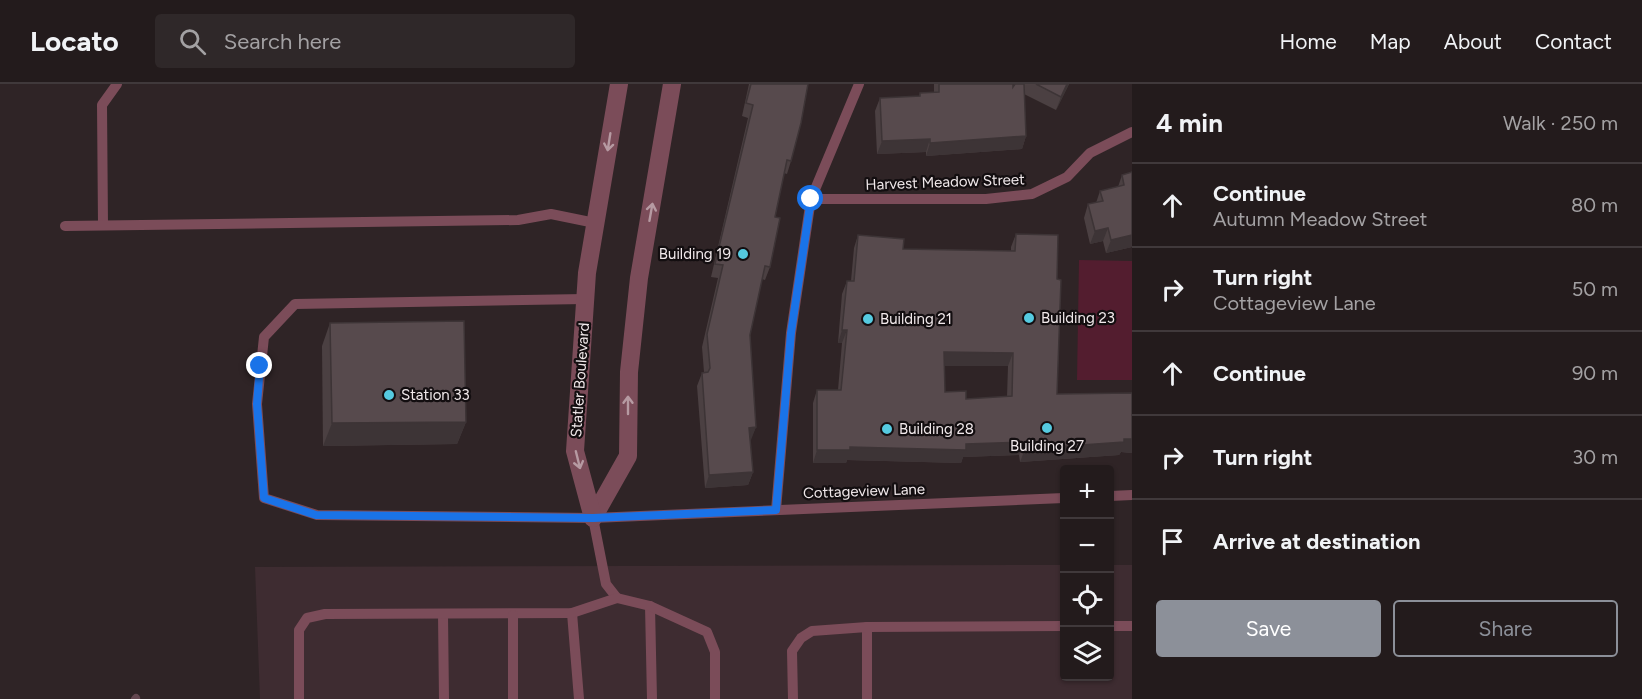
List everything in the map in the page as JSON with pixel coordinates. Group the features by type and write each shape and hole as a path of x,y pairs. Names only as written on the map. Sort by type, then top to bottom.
{"street":[{"name":"Statler Boulevard","path":"593,518 575,451 585,299 619,84"},
{"path":"593,518 628,456 628,372 639,278 672,84"}],"lane":[{"path":"104,225 102,105 117,84"},
{"path":"776,510 791,333 811,199 860,84"},
{"name":"Harvest Meadow Street","path":"811,199 986,199 1032,195 1067,177 1090,153 1132,132"},
{"path":"65,226 518,220 551,214 596,223"},
{"name":"Cottageview Lane","path":"585,299 295,304 264,337 257,404 264,498 316,515 593,518 1060,498"},
{"path":"1114,496 1132,495"},
{"path":"593,518 606,584 617,598"},
{"path":"299,699 299,630 307,618 325,614 572,613 617,598 650,606 707,632 715,652 715,699"},
{"path":"650,606 652,699"},
{"path":"572,613 579,699"},
{"path":"443,615 444,699"},
{"path":"513,615 513,699"},
{"path":"793,699 792,651 801,638 812,631 867,627 1060,626"},
{"path":"1114,626 1132,626"},
{"path":"867,627 867,699"}],"shaded area":[{"path":"1079,260 1132,261 1132,380 1077,380"},
{"path":"1060,565 1060,681 1114,681 1114,565 1132,565 1132,699 260,699 255,567"}],"building":[{"path":"751,84 808,84 801,123 791,161 787,160 775,217 780,218 770,267 765,266 750,335 756,427 749,428 753,472 709,475 702,373 708,372 710,368 707,334 723,265 715,264 753,105 746,103"},
{"path":"939,84 1013,84 1013,87 1015,84 1024,84 1026,136 930,143 930,139 882,141 880,98 920,96 920,93 939,92"},
{"path":"1036,84 1067,84 1061,97"},
{"path":"1132,172 1132,235 1111,240 1108,228 1095,231 1088,204 1103,201 1100,191 1124,185 1122,175"},
{"path":"1016,234 1058,235 1057,279 1061,280 1057,394 1132,393 1132,439 1124,439 1124,442 1025,449 1024,442 966,444 966,450 850,447 850,450 817,450 817,390 841,390 847,330 842,330 847,281 854,281 858,235 904,239 903,249 1015,251","holes":["944,352 1013,353 1012,396 966,399 966,391 945,392"]},
{"name":"Station 33","path":"464,321 466,422 332,423 330,323"}],"place":[{"name":"Building 19","path":"743,254"},
{"name":"Building 23","path":"1029,318"},
{"name":"Building 21","path":"868,319"},
{"name":"Station 33","path":"389,395"},
{"name":"Building 27","path":"1047,428"},
{"name":"Building 28","path":"887,429"}],"route":[{"path":"260,366 257,404 264,498 316,515 593,518 776,510 791,333 811,199"}]}
